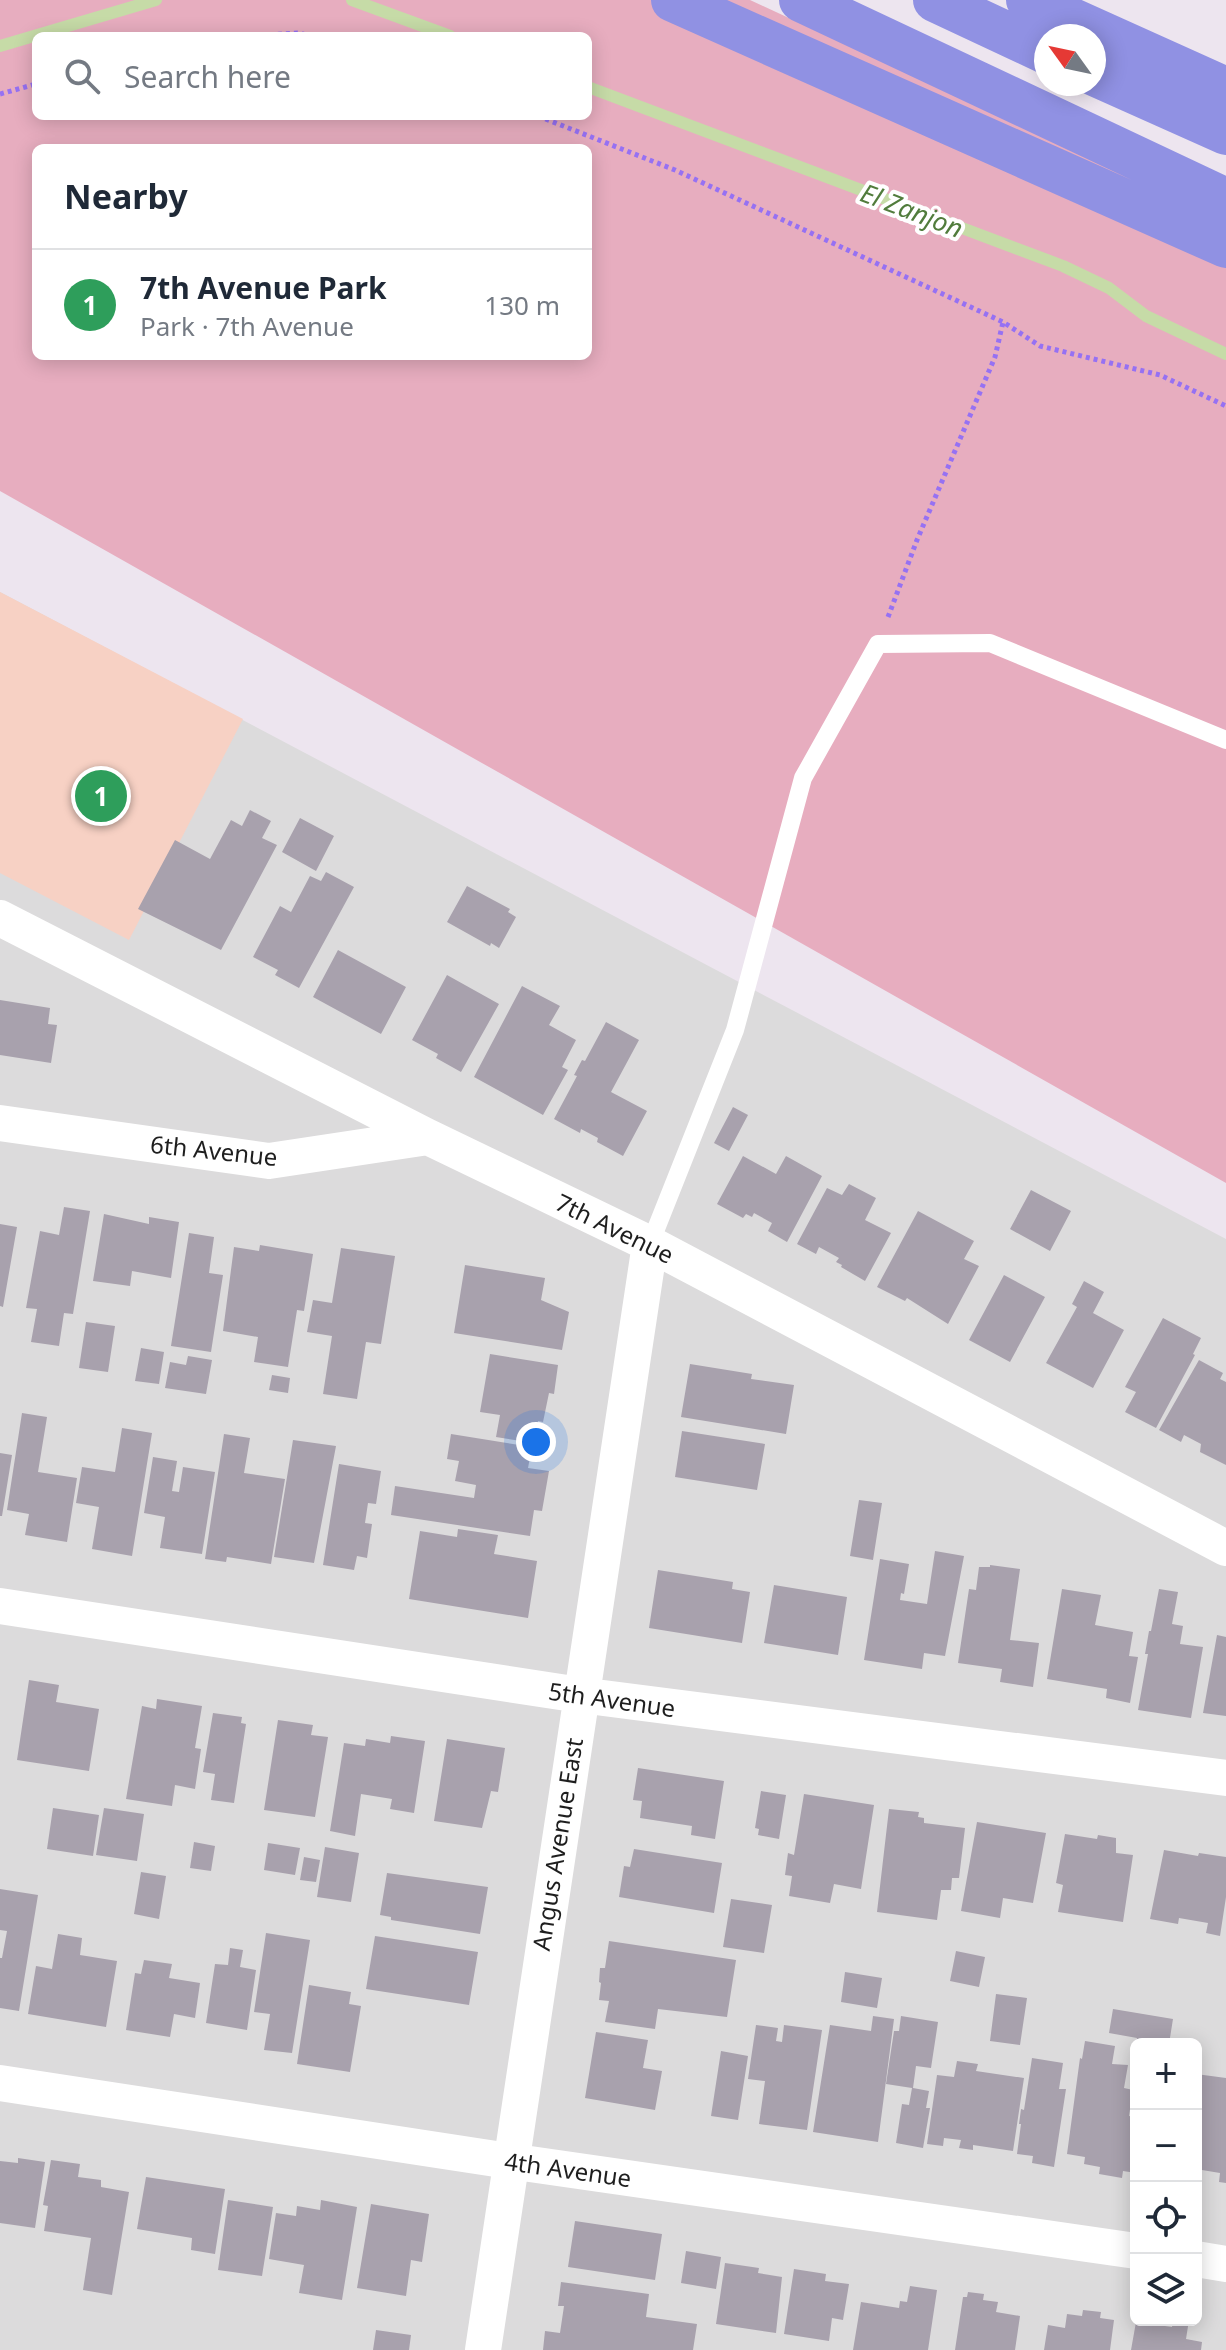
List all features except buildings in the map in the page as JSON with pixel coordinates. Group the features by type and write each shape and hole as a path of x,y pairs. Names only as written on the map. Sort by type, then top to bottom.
{"highway":[{"path":"673,0 1226,246"},
{"path":"801,0 1226,200"},
{"path":"935,0 1034,46"},
{"path":"1028,0 1226,89"},
{"path":"1106,79 1226,133"}],"street":[{"name":"7th Avenue","path":"0,918 428,1137 650,1244 1226,1548"},
{"name":"6th Avenue","path":"0,1123 269,1161 428,1137"},
{"name":"Angus Avenue East","path":"483,2350 509,2161 650,1244"},
{"name":"5th Avenue","path":"0,1606 580,1695 1226,1778"},
{"name":"4th Avenue","path":"0,2083 509,2161 1130,2250"},
{"path":"1202,2260 1226,2264"}],"lane":[{"path":"650,1244 735,1030 803,778 878,644 990,643 1226,740"}],"path":[{"path":"0,94 32,85"},
{"path":"548,120 675,170 1003,322 1040,346 1160,375 1226,406"},
{"path":"878,644 917,540 995,357 1003,322"}],"shaded area":[{"path":"0,0 750,0 1226,221 1226,1183 0,491"},
{"path":"0,592 1226,1239 1226,2350 0,2350"},
{"path":"0,592 243,719 129,940 0,873"}],"waterway":[{"name":"El Zanjon","path":"47,32 156,0"},
{"name":"El Zanjon","path":"352,0 439,32"},
{"name":"El Zanjon","path":"0,46 32,37"},
{"name":"El Zanjon","path":"592,89 1063,266 1109,288 1146,316 1226,354"}],"place":[{"name":"7th Avenue Park","path":"101,796"}]}
